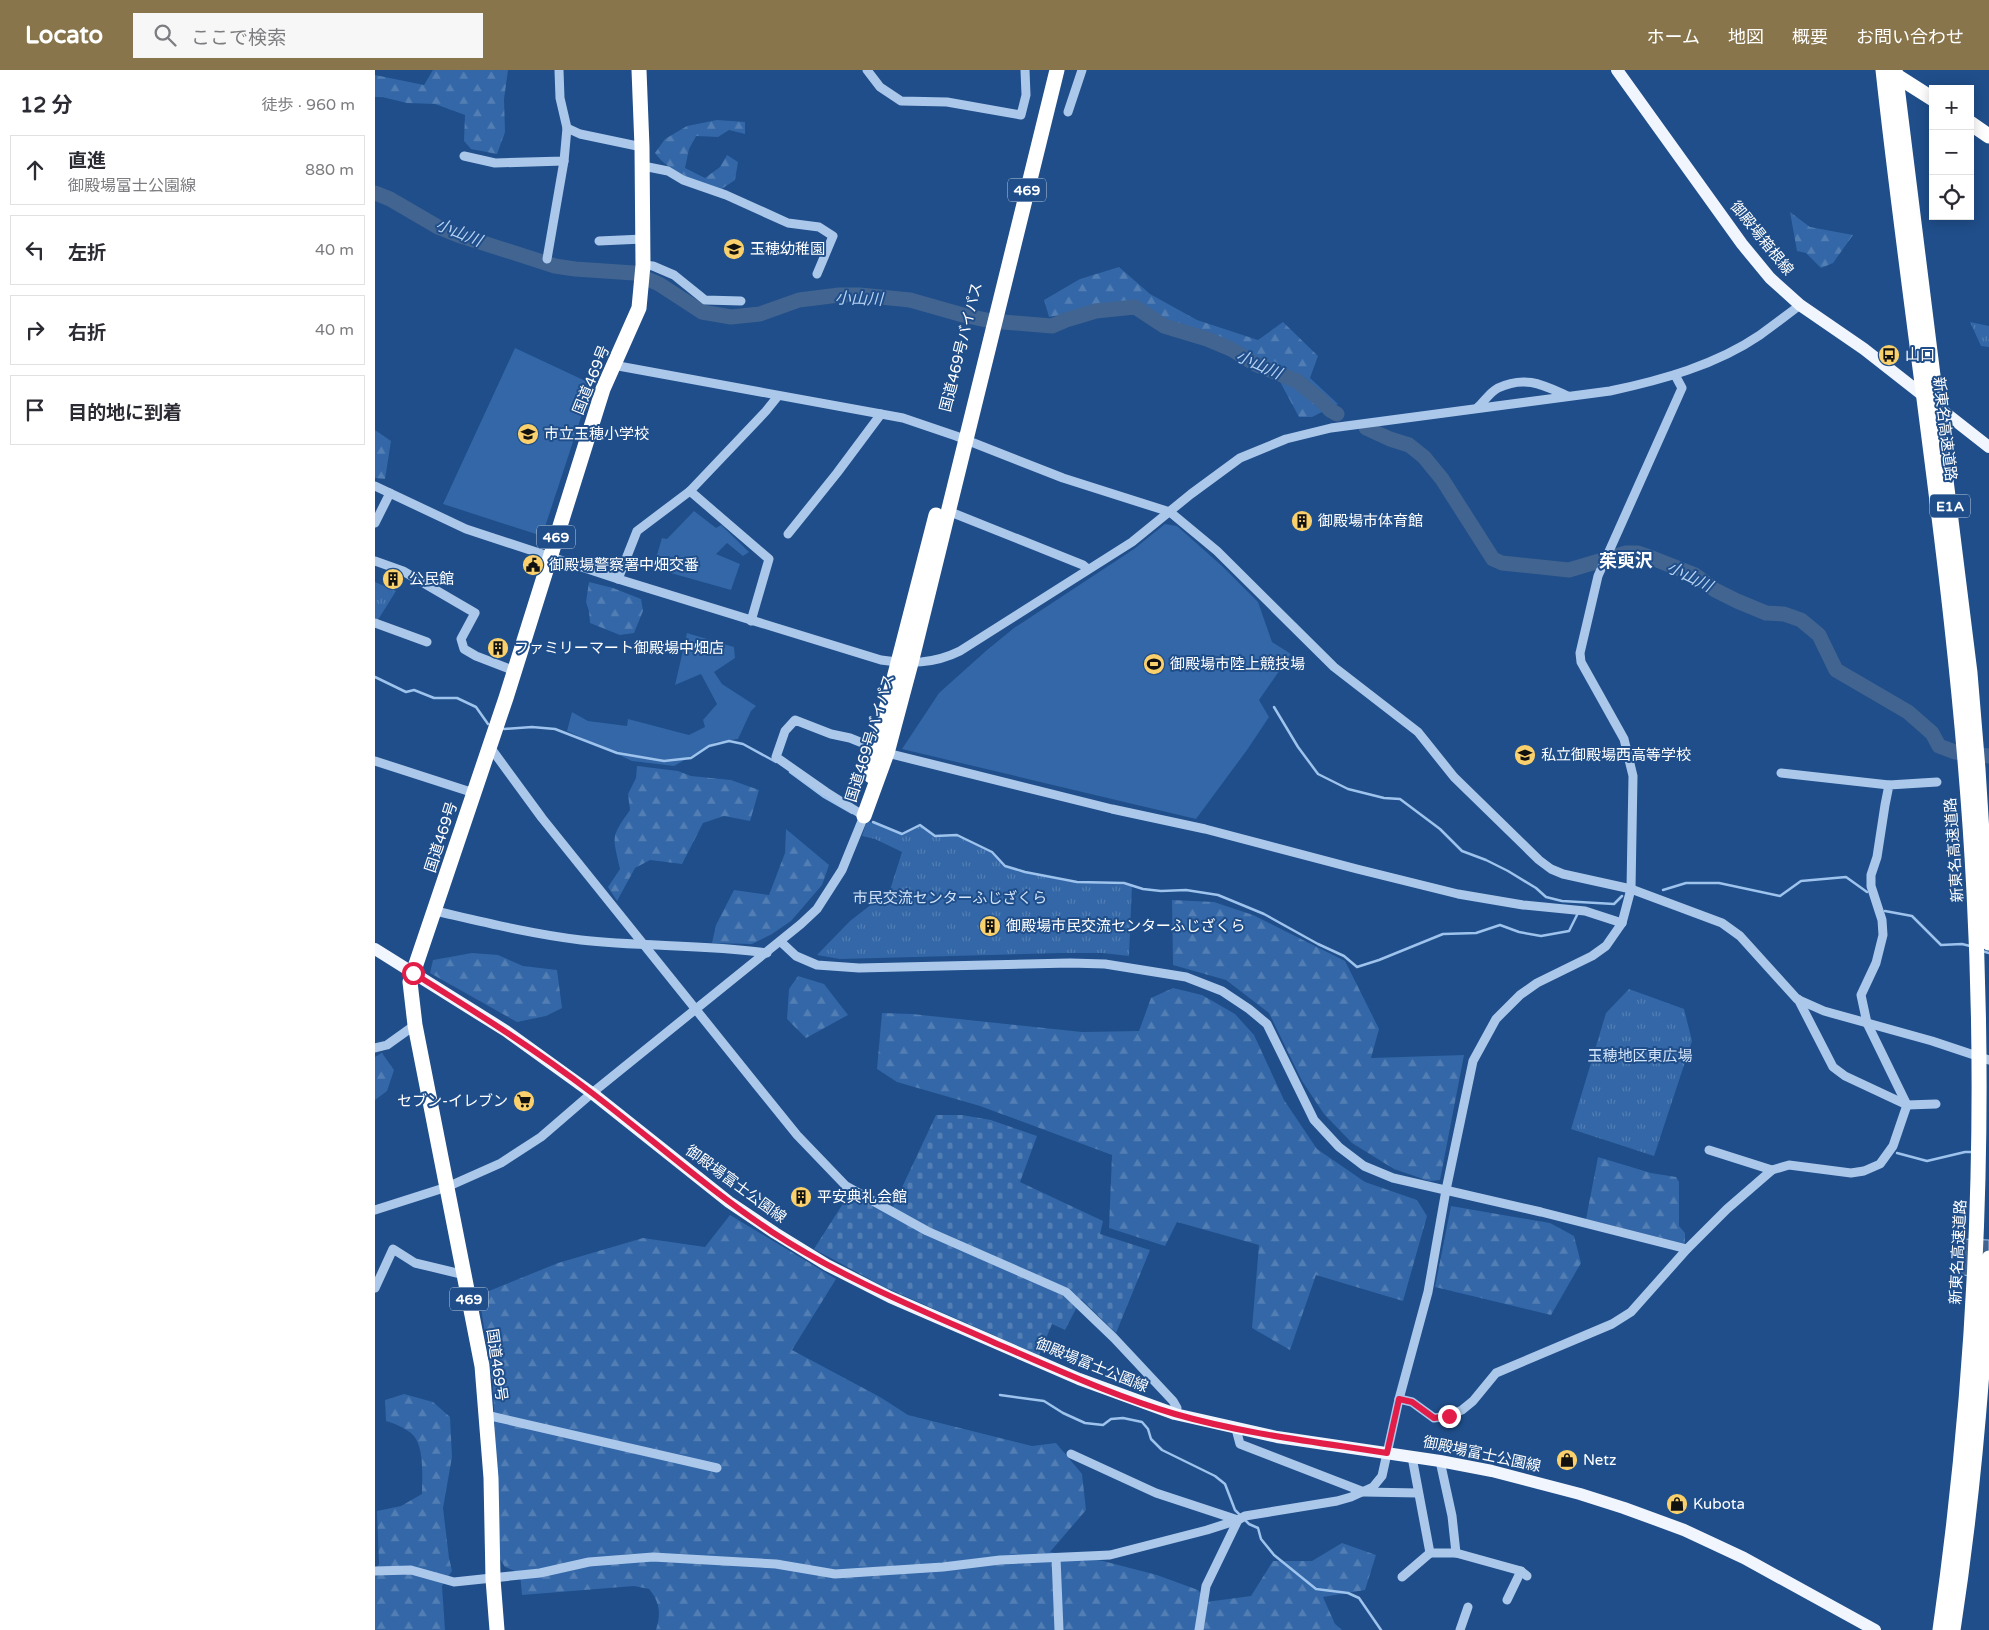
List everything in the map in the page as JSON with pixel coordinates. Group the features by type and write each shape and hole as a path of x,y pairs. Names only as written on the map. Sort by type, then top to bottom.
{"highway":[{"name":"国道469号","path":"497,1630 493,1579 491,1478 482,1366 415,1025 410,982 515,671 603,389 639,308 643,273 643,166 639,70"},
{"name":"国道469号バイパス","path":"905,663 993,309 1049,70"},
{"name":"国道469号バイパス","path":"993,309 1057,70"},
{"path":"1884,70 1929,97"},
{"name":"新東名高速道路","path":"1884,70 1957,674 1973,879 1979,1010 1979,1182 1973,1309 1953,1538 1940,1630"},
{"name":"新東名高速道路","path":"1895,70 1970,673 1989,943"},
{"path":"1974,126 1989,136"},
{"name":"国道469号バイパス","path":"864,816 948,511 961,438"},
{"name":"新東名高速道路","path":"1953,1630 1974,1460 1989,1258"}],"main road":[{"name":"御殿場箱根線","path":"1617,70 1742,244 1769,278 1800,304 1864,349 1989,446"},
{"name":"御殿場富士公園線","path":"375,949 506,1031 592,1093 729,1202 775,1234 827,1265 890,1298 1079,1379 1175,1414 1236,1429 1412,1456 1492,1471 1580,1494 1684,1530 1744,1558 1875,1630"}],"street":[{"path":"547,259 564,161 567,128 559,98 559,70"},
{"path":"867,70 880,87 901,102 947,102 1021,115 1026,95 1025,70"},
{"path":"1068,112 1080,70"},
{"path":"567,128 580,134 642,147"},
{"path":"464,156 495,163 564,161"},
{"path":"643,166 668,171 683,180 726,195 789,223 819,227 833,236 817,274"},
{"path":"599,241 643,238"},
{"path":"643,273 653,266 674,275 705,300 741,301"},
{"path":"375,486 466,529 618,580 881,660 905,663 936,661 960,651 1132,542 1240,458 1286,439 1331,428 1610,391 1645,384 1724,355 1759,335 1800,304"},
{"path":"613,365 903,418 961,438 1063,478 1170,512 1217,551 1334,667 1418,732 1454,777 1539,860 1551,869 1563,874 1631,889 1722,923 1740,936 1797,999 1833,1067 1845,1076 1907,1105 1936,1104"},
{"path":"375,1571 411,1570 454,1582 540,1573 589,1562 653,1557 776,1564 835,1574 943,1567 1000,1560 1110,1556 1207,1530 1245,1516 1337,1501 1373,1487 1381,1476 1427,1292 1445,1190 1473,1061 1496,1019 1526,991 1607,946 1621,924 1631,889 1633,776 1624,739 1581,662 1579,652 1599,576 1681,388 1675,374"},
{"path":"1478,407 1497,388 1522,382 1539,383 1568,396"},
{"path":"618,580 637,531 691,490 778,396"},
{"path":"787,534 837,473 881,414"},
{"path":"691,490 769,559 751,621"},
{"path":"375,523 390,494"},
{"path":"948,511 1083,565 1088,570"},
{"path":"375,561 403,571 475,613 461,639 464,649 476,656 515,671"},
{"path":"375,623 427,642"},
{"path":"375,1210 447,1187 501,1164 541,1137 592,1093 781,942 817,908 842,870 864,816 777,757 785,731 795,720 881,750 1113,809 1205,829 1458,894 1523,905 1585,910 1621,924"},
{"path":"490,747 541,818 645,944 797,1135 846,1186 927,1231 1066,1292 1173,1401 1177,1408 1175,1414"},
{"path":"375,761 474,792"},
{"path":"1781,773 1889,785 1937,782"},
{"path":"1399,1399 1412,1402 1434,1418 1449,1416 1462,1410 1473,1401 1496,1373 1612,1324 1631,1312 1727,1209 1772,1170 1789,1165 1851,1173 1865,1171 1880,1164 1893,1146 1907,1105 1867,1023 1861,995 1876,963 1883,935 1881,920 1871,886 1871,875 1877,857 1889,785"},
{"path":"435,910 529,933 580,940 767,953"},
{"path":"781,942 796,956 817,965 859,968 1070,963 1105,964 1187,977 1222,992 1249,1009 1267,1024 1314,1120 1339,1147 1364,1166 1393,1178 1541,1212 1687,1250"},
{"path":"1797,999 1824,1011 1932,1041 1989,1060"},
{"path":"375,1048 387,1045 415,1025"},
{"path":"1709,1150 1772,1170"},
{"path":"375,1288 393,1250 415,1263 465,1275"},
{"path":"486,1415 717,1468"},
{"path":"1236,1429 1239,1444 1364,1492 1419,1493"},
{"path":"1071,1454 1156,1493 1238,1520"},
{"path":"1412,1456 1430,1553"},
{"path":"1440,1461 1452,1516 1456,1553"},
{"path":"1199,1630 1206,1586 1238,1520"},
{"path":"1402,1578 1430,1553 1456,1553 1524,1574 1507,1600"},
{"path":"1055,1558 1059,1630"},
{"path":"1460,1630 1468,1607"}],"green space":[{"path":"433,70 508,70 504,99 505,132 497,154 471,149 464,141 465,115 435,104 407,103 375,97 375,75 424,85"},
{"path":"717,120 745,122 745,134 729,130 718,137 696,136 689,149 685,168 705,178 720,167 727,155 738,162 735,180 720,190 693,180 676,171 655,153 665,139 687,126"},
{"path":"1790,212 1810,227 1853,235 1833,263 1821,268 1806,253 1797,251"},
{"path":"1119,267 1150,294 1197,320 1258,340 1283,322 1318,356 1310,378 1338,404 1312,417 1299,417 1278,378 1240,362 1129,303 1049,317 1044,300 1080,279"},
{"path":"1970,322 1989,326 1989,347 1981,346"},
{"path":"515,348 592,384 542,536 443,504"},
{"path":"375,430 391,441 385,479 375,478"},
{"path":"694,511 716,528 721,525 749,552 743,556 727,543 716,554 740,564 731,590 653,568 662,538 667,539"},
{"path":"1165,524 1177,526 1222,566 1258,602 1272,642 1291,654 1259,700 1269,717 1196,819 902,749 939,693 987,650 1014,628 1134,549"},
{"path":"375,582 396,591 376,623 375,623"},
{"path":"589,582 613,588 641,599 643,611 634,633 620,635 590,623 586,602"},
{"path":"687,633 734,647 735,658 714,672 722,684 756,706 751,711 738,739 716,742 674,766 632,761 567,731 572,712 588,721 627,726 628,719 689,735 705,727 703,720 717,704 701,674 675,685"},
{"path":"637,766 678,771 691,776 731,780 759,790 750,821 724,816 703,823 682,864 650,860 635,868 617,901 608,887 620,869 615,838 619,826 630,810 628,794 636,778"},
{"name":"市民交流センターふじざくら","path":"867,821 902,834 920,825 935,836 957,835 992,852 1005,866 1025,872 1065,881 1132,885 1129,956 1102,953 1061,953 840,959 817,955 850,921 890,890 902,852 875,839 862,836"},
{"path":"786,829 829,865 822,885 791,921 772,934 752,944 712,943 716,925 734,890 769,895 785,853"},
{"path":"1172,900 1214,902 1253,915 1345,961 1379,1029 1371,1058 1464,1055 1440,1180 1429,1181 1394,1169 1352,1143 1324,1114 1302,1081 1269,1013 1226,980 1173,965"},
{"path":"472,953 498,955 523,966 557,970 562,1008 546,1016 517,1022 430,973 433,960"},
{"path":"798,976 824,984 848,1015 806,1038 787,1019 789,989"},
{"path":"1173,988 1202,995 1235,1014 1254,1035 1284,1100 1317,1149 1365,1182 1417,1200 1427,1216 1403,1301 1316,1275 1290,1350 1252,1328 1259,1245 1177,1222 1165,1246 1109,1228 1112,1155 980,1106 897,1082 877,1069 882,1013 912,1014 1082,1032 1139,1031 1151,998"},
{"name":"玉穂地区東広場","path":"1629,989 1684,1009 1692,1041 1654,1156 1571,1129 1606,1013"},
{"path":"382,1053 394,1070 387,1091 375,1100 375,1057"},
{"path":"936,1115 962,1115 991,1120 1037,1136 1020,1182 1103,1221 1100,1234 1150,1250 1116,1333 1081,1299 1065,1330 1052,1324 1039,1355 884,1287 814,1249 851,1191 890,1213"},
{"path":"1598,1157 1651,1173 1676,1177 1679,1182 1679,1226 1685,1233 1685,1244 1586,1219"},
{"path":"1451,1206 1550,1223 1574,1236 1581,1263 1551,1315 1435,1287"},
{"path":"730,1215 836,1279 792,1350 880,1397 908,1415 1032,1446 1056,1443 1082,1474 1086,1510 1050,1552 1103,1561 1157,1575 1198,1590 1206,1602 1251,1596 1273,1561 1312,1561 1342,1543 1376,1555 1365,1590 1323,1597 1335,1624 1342,1630 656,1630 659,1608 649,1589 634,1586 522,1595 520,1573 505,1567 500,1559 493,1385 479,1295 558,1263 643,1238 705,1247"},
{"path":"404,1394 433,1402 450,1417 452,1457 443,1508 452,1571 442,1586 445,1630 375,1630 375,1569 379,1564 377,1511 401,1506 422,1494 419,1445 414,1436 407,1430 386,1421 385,1400"}],"water":[{"path":"1963,1239 1989,1240 1989,1277 1961,1275"}],"waterway":[{"name":"小山川","path":"375,193 390,199 438,227 458,235 555,266 634,273 659,284 702,312 731,317 760,314 799,300 839,295 910,300 991,321 1052,326 1096,311 1135,307 1164,326 1207,339 1231,349 1255,364 1297,381 1337,414"},
{"name":"小山川","path":"1366,428 1409,445 1424,457 1442,479 1493,559 1502,563 1569,570 1626,553 1638,553 1695,575 1715,590 1737,601 1766,613 1784,614 1801,620 1819,635 1836,670 1908,712 1932,733 1939,746 1955,752 1989,756"},
{"path":"375,677 406,692 414,690 434,698 457,698 476,707 488,724"},
{"path":"1274,707 1298,747 1318,774 1348,789 1384,798 1400,799 1440,829 1462,851 1508,871 1536,888 1546,897 1562,901 1614,904 1622,896"},
{"path":"504,729 532,727 555,729 617,753 664,761 691,758 709,746 729,741 743,744 776,762"},
{"path":"790,772 824,797 852,813"},
{"path":"873,822 902,834 920,825 935,836 957,835 992,852 1005,866 1025,872 1077,882 1124,883 1143,889 1161,891 1186,890 1218,895 1264,914 1344,956 1357,967 1443,934 1476,933 1500,925 1519,932 1541,936 1569,931 1578,913"},
{"path":"1663,890 1686,883 1719,883 1780,896 1801,881 1846,877 1867,892"},
{"path":"1885,911 1912,916 1941,945 1962,944 1970,946"},
{"path":"1982,951 1989,953"},
{"path":"1897,1153 1927,1161 1965,1152 1973,1152"},
{"path":"1000,1395 1044,1401 1063,1413 1085,1423 1103,1425 1111,1419 1123,1418 1142,1422 1148,1429 1151,1439 1162,1450 1215,1476 1225,1484 1235,1510 1240,1515"},
{"path":"1244,1519 1249,1524 1258,1528 1261,1539 1274,1555 1316,1589 1348,1593 1359,1598 1381,1630"}],"place":[{"name":"玉穂幼稚園","path":"734,249"},
{"name":"山口","path":"1889,355"},
{"name":"市立玉穂小学校","path":"528,434"},
{"name":"御殿場市体育館","path":"1302,521"},
{"name":"御殿場警察署中畑交番","path":"533,565"},
{"name":"公民館","path":"393,579"},
{"name":"ファミリーマート御殿場中畑店","path":"498,648"},
{"name":"御殿場市陸上競技場","path":"1154,664"},
{"name":"私立御殿場西高等学校","path":"1525,755"},
{"name":"御殿場市民交流センターふじざくら","path":"990,926"},
{"name":"セブン-イレブン","path":"524,1101"},
{"name":"平安典礼会館","path":"801,1197"},
{"name":"Netz","path":"1567,1460"},
{"name":"Kubota","path":"1677,1504"}],"district":[{"name":"茱萸沢","path":"1626,561"}],"route":[{"path":"413,973 506,1031 592,1093 729,1202 775,1234 827,1265 890,1298 1079,1379 1175,1414 1236,1429 1387,1453 1399,1399 1412,1402 1434,1418 1449,1416"}]}
